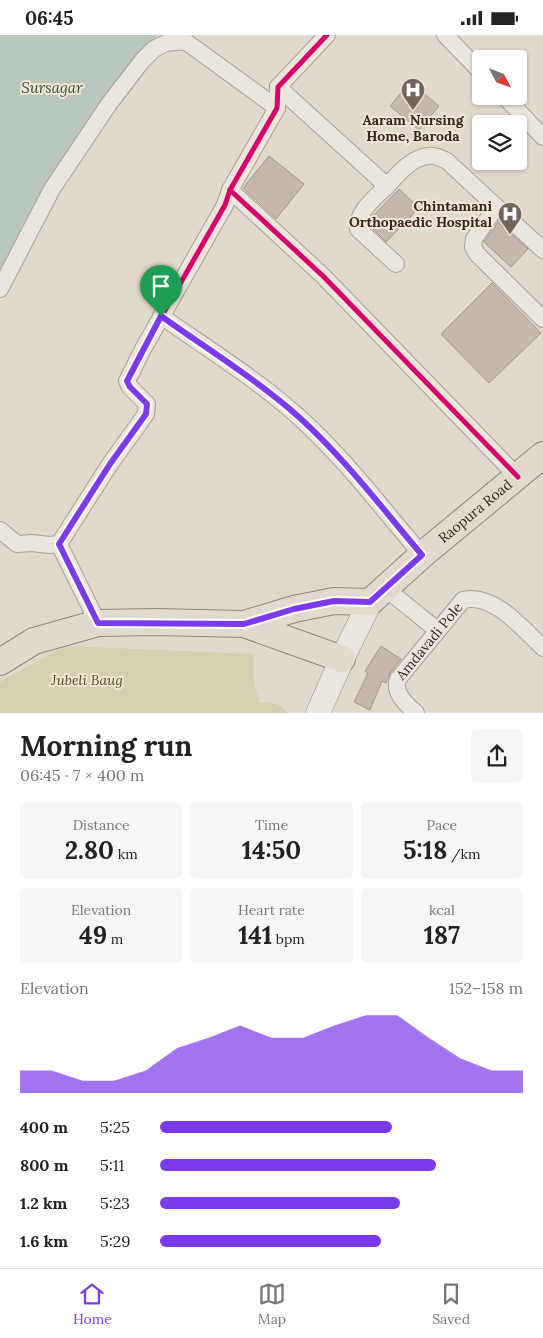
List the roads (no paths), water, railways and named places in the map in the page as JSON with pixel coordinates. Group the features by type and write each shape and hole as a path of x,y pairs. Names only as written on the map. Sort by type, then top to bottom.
{"main road":[{"name":"Raopura Road","path":"378,595 422,555 535,466"},
{"path":"0,662 34,641 98,623 244,624 294,609 378,595"},
{"path":"318,713 342,659 378,595"},
{"path":"244,624 342,659"}],"street":[{"path":"59,544 110,464 146,414 147,404 130,387 127,381 161,316 226,205 230,190 277,108 278,87 327,35"},
{"path":"445,35 472,63"},
{"path":"0,289 52,189 109,103 142,61 154,49 166,43 184,38 277,108"},
{"path":"278,87 387,186"},
{"path":"513,105 543,137"},
{"path":"396,264 358,229 357,222 396,175 418,159 428,155 447,161 543,250"},
{"path":"230,190 535,466"},
{"path":"496,207 474,239 473,247 477,254 543,319"},
{"path":"161,316 299,417 330,447 422,555"},
{"path":"0,530 17,544 59,544"},
{"path":"59,544 98,623"},
{"path":"378,595 437,630"},
{"name":"Amdavadi Pole","path":"416,713 404,702 398,692 396,685 398,679 463,600 472,598 491,603 543,648"}],"water":[{"name":"Sursagar","path":"0,35 157,35 119,84 0,281"}],"place":[{"name":"Aaram Nursing Home, Baroda","path":"413,111"},
{"name":"Chintamani Orthopaedic Hospital","path":"510,235"}],"park label":[{"name":"Jubeli Baug","path":"87,680"}]}
